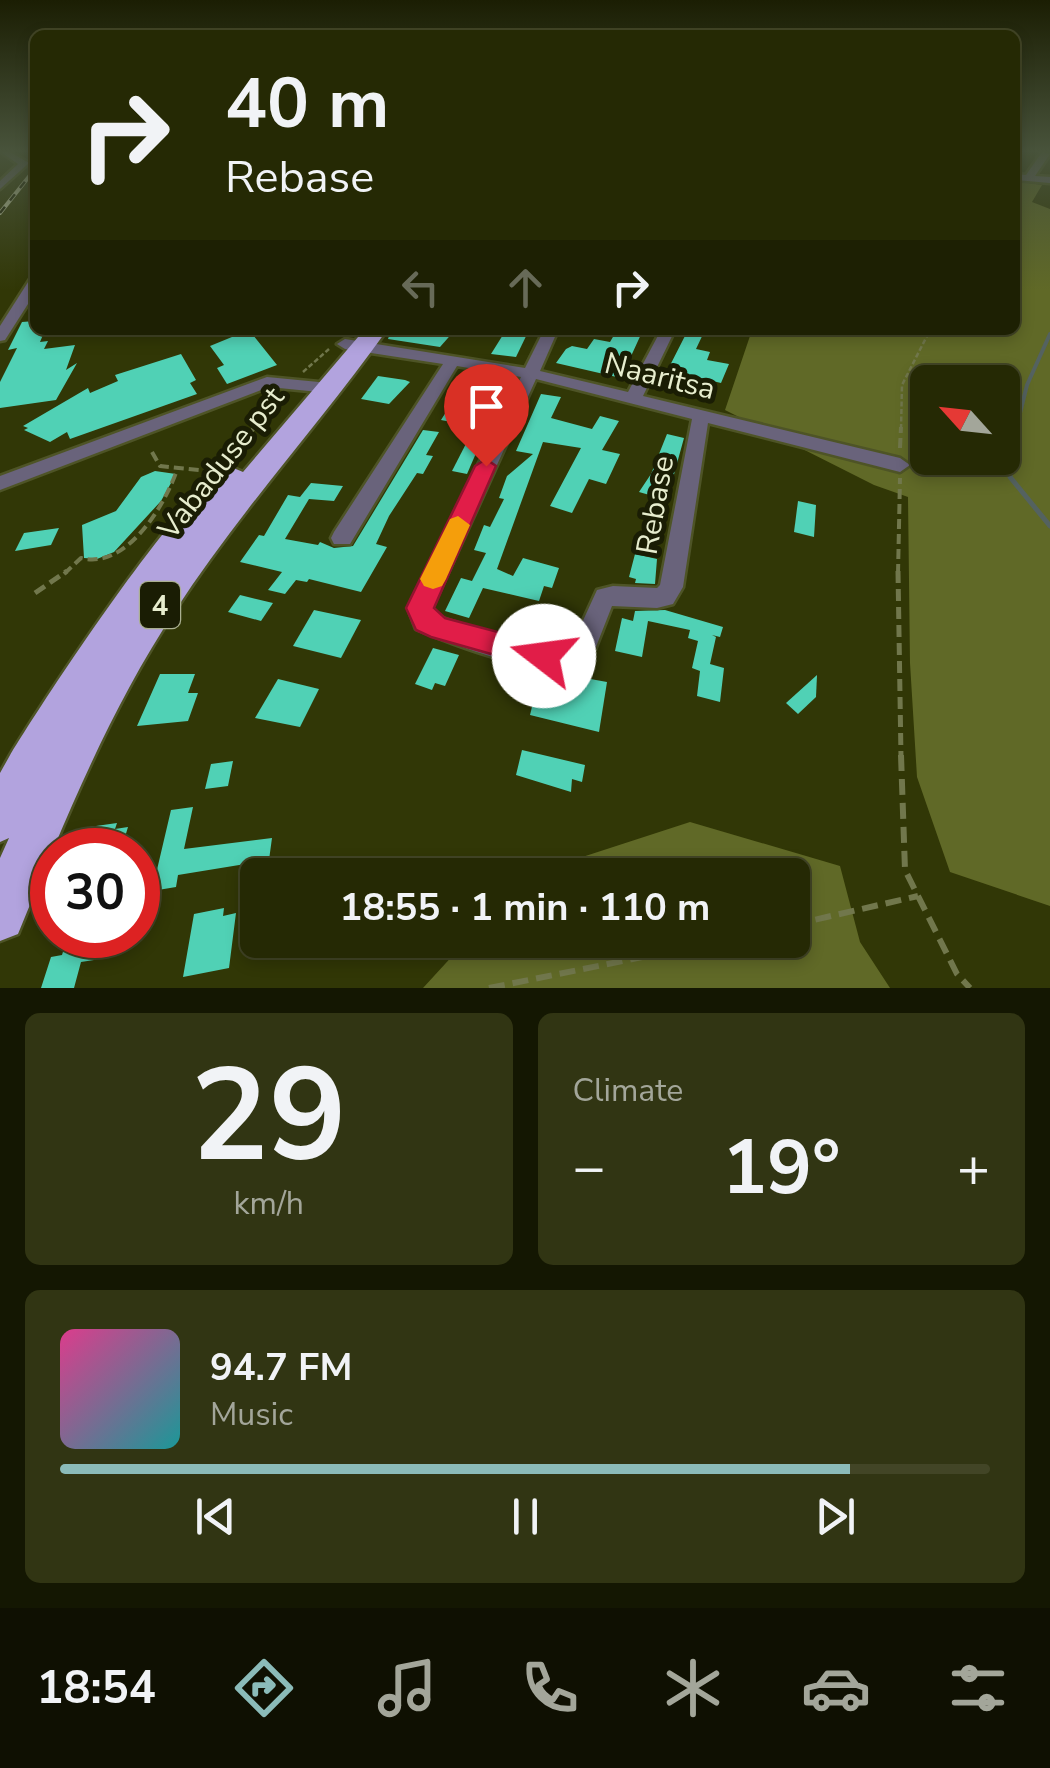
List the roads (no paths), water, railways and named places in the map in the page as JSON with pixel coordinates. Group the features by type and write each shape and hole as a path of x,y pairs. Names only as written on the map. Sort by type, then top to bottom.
{"highway":[{"name":"Vabaduse pst","path":"0,819 83,672 138,590 310,385 354,339"},
{"name":"Vabaduse pst","path":"0,916 31,837 74,748 134,642 224,517 310,385"}],"street":[{"path":"0,337 29,301"},
{"name":"Rebase","path":"548,335 420,608 426,622 544,656 577,655 586,644 593,612 605,597 665,597 671,586 702,415"},
{"path":"634,396 665,335"},
{"name":"Naaritsa","path":"354,339 634,396 900,464"},
{"path":"342,538 453,360"},
{"path":"0,483 267,382 310,385"}],"waterway":[{"path":"1020,413 1027,385 1050,334"},
{"path":"1010,475 1050,526"}],"railway":[{"path":"0,213 12,198"}]}
